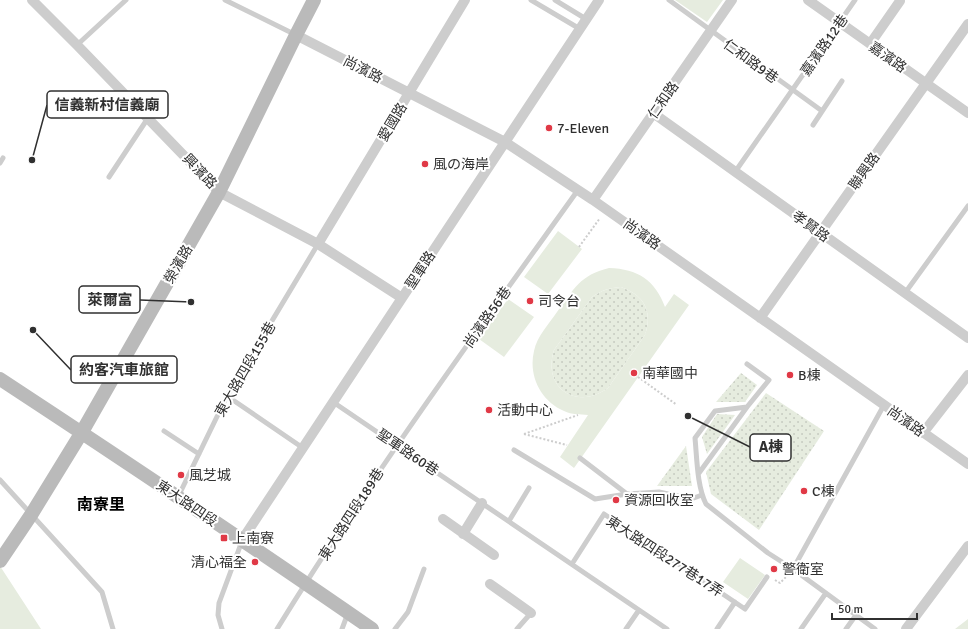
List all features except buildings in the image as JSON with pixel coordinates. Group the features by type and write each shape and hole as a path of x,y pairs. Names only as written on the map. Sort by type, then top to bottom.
{"street":[{"name":"興濱路","path":"32,0 219,192 318,244 402,298"},
{"name":"榮濱路","path":"0,561 31,515 82,432 219,192 314,0"},
{"name":"愛國路","path":"318,244 465,0"},
{"name":"聖軍路","path":"242,540 599,0"},
{"name":"仁和路","path":"593,200 732,0"},
{"name":"嘉濱路","path":"808,0 968,113"},
{"path":"870,44 900,1"},
{"name":"聯興路","path":"760,318 968,24"},
{"name":"尚濱路","path":"296,35 505,142 593,200 968,464"},
{"name":"孝賢路","path":"653,113 968,338"},
{"path":"923,432 968,375"},
{"name":"東大路四段","path":"0,379 82,432 372,629"},
{"path":"463,534 482,503"},
{"path":"443,519 494,556"},
{"path":"906,629 968,546"},
{"path":"490,584 531,613"}],"lane":[{"path":"77,45 126,0"},
{"path":"226,0 296,35"},
{"path":"531,0 580,29"},
{"path":"555,0 586,19"},
{"name":"仁和路9巷","path":"669,0 793,90"},
{"name":"嘉濱路12巷","path":"736,172 855,0"},
{"path":"812,125 842,81"},
{"name":"嘉濱路12巷","path":"793,90 822,111"},
{"path":"109,177 148,118"},
{"path":"0,163 3,158"},
{"name":"尚濱路56巷","path":"396,445 578,190"},
{"path":"905,293 968,206"},
{"name":"東大路四段155巷","path":"178,497 227,396 318,244"},
{"path":"699,473 747,407 769,380 747,364"},
{"path":"227,396 303,448"},
{"name":"聖軍路60巷","path":"333,402 667,629"},
{"path":"793,569 884,405"},
{"path":"747,407 715,411 695,438 702,495 706,504 768,553 793,569 875,629"},
{"path":"164,431 199,454"},
{"name":"東大路四段189巷","path":"277,629 305,583 396,445"},
{"path":"514,450 595,498 659,492 690,499 702,495"},
{"path":"580,458 627,494"},
{"path":"0,480 102,592 113,629"},
{"path":"509,521 529,488"},
{"name":"東大路四段277巷17弄","path":"572,564 604,514 735,602"},
{"path":"222,629 218,615 219,603 242,540"},
{"path":"395,629 408,612 424,569"},
{"path":"717,629 735,602 746,609 767,577"},
{"path":"801,629 826,593"},
{"path":"626,629 639,610"},
{"path":"342,629 348,613"},
{"path":"518,629 531,613"},
{"path":"846,629 856,615"}],"path":[{"path":"579,247 607,210"},
{"path":"638,377 677,405"},
{"path":"568,444 524,434 578,415"},
{"path":"767,577 780,583 793,569"}],"shaded area":[{"path":"675,0 723,0 707,22"},
{"path":"558,231 582,249 548,294 524,277"},
{"path":"609,268 629,271 637,274 651,283 665,307 674,294 689,305 574,468 560,457 588,415 573,414 556,407 543,394 538,387 533,370 534,351 540,335 568,296 584,279 599,271","holes":["621,287 636,294 645,305 648,318 645,335 608,388 596,395 584,397 574,396 564,392 557,385 553,375 552,363 554,350 592,297 602,291 613,288"]},
{"path":"621,287 636,294 645,305 648,318 645,335 608,388 596,395 584,397 574,396 564,392 557,385 553,375 552,363 554,350 592,297 606,290"},
{"path":"508,299 534,317 504,357 479,339"},
{"path":"741,373 757,385 745,402 716,402"},
{"path":"766,393 824,431 759,530 711,494 706,472"},
{"path":"717,414 735,415 707,454 702,437"},
{"path":"686,446 692,486 657,486"},
{"path":"740,558 765,575 748,599 723,582"},
{"path":"0,566 41,629 0,629"},
{"path":"968,619 968,629 955,629"}],"place":[{"name":"7-Eleven","path":"549,128"},
{"name":"信義新村信義廟","path":"32,160"},
{"name":"風の海岸","path":"425,164"},
{"name":"司令台","path":"530,301"},
{"name":"萊爾富","path":"191,302"},
{"name":"約客汽車旅館","path":"33,330"},
{"name":"南華國中","path":"634,373"},
{"name":"B棟","path":"790,375"},
{"name":"活動中心","path":"489,410"},
{"name":"A棟","path":"688,416"},
{"name":"風芝城","path":"181,475"},
{"name":"C棟","path":"804,491"},
{"name":"資源回收室","path":"616,500"},
{"name":"上南寮","path":"224,538"},
{"name":"清心福全","path":"255,562"},
{"name":"警衛室","path":"774,569"}],"district":[{"name":"南寮里","path":"101,504"}]}
